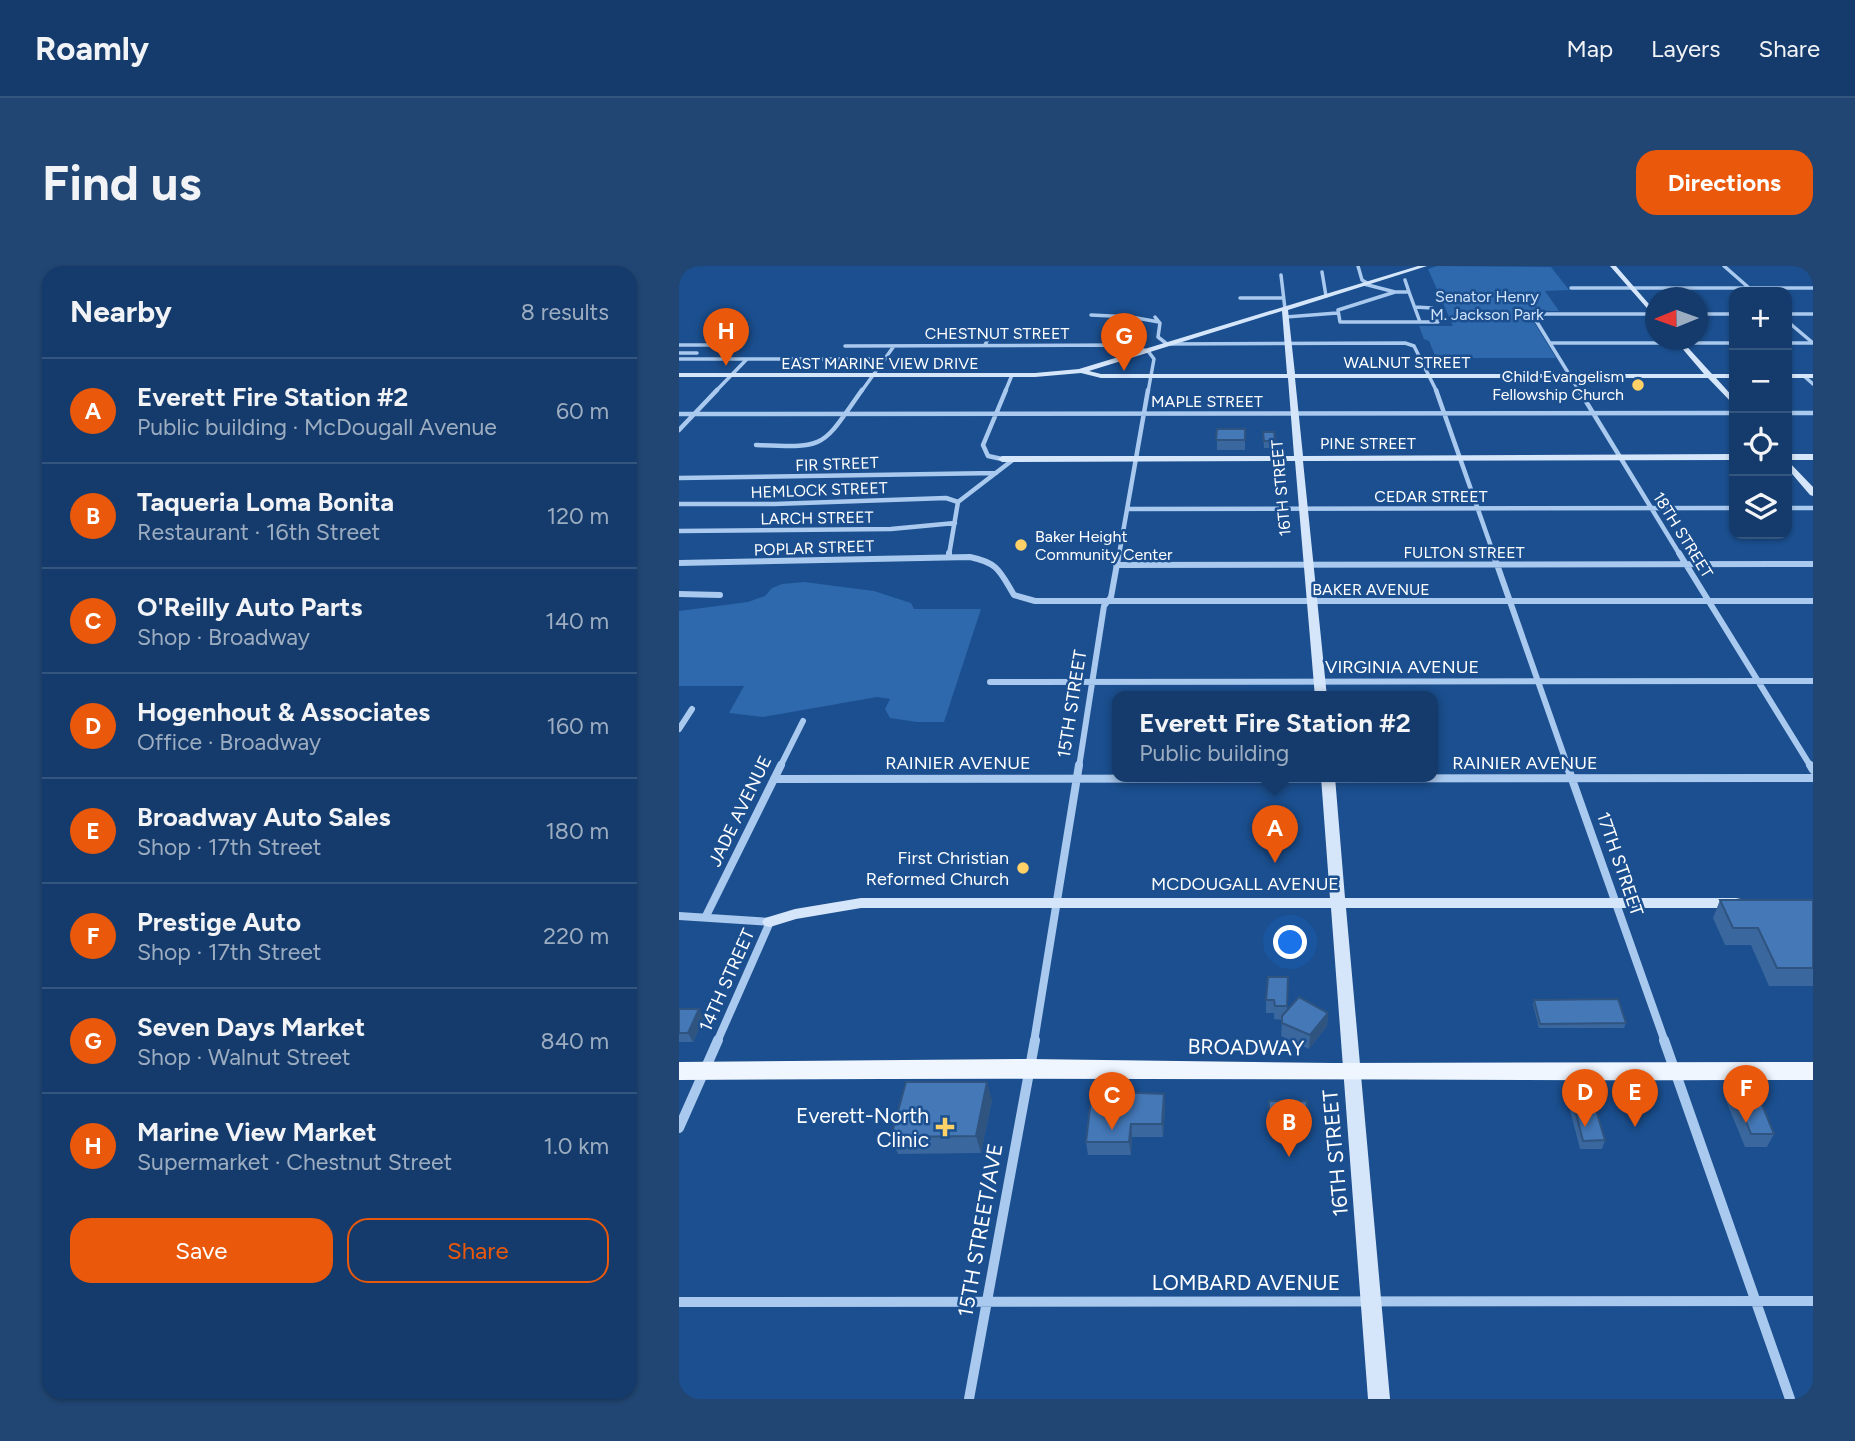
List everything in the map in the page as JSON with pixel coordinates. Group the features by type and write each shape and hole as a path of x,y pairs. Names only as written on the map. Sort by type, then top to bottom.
{"main road":[{"name":"BROADWAY","path":"679,1071 1029,1068 1351,1072 1813,1071"}],"street":[{"path":"1358,266 1366,284 1395,292 1409,292"},
{"path":"1286,313 1326,296 1424,266"},
{"path":"1603,266 1614,267 1645,303"},
{"path":"1724,266 1748,287"},
{"path":"1322,272 1326,296"},
{"name":"16TH STREET","path":"1281,275 1320,691"},
{"path":"1405,280 1420,322"},
{"path":"1571,288 1729,288"},
{"path":"1792,288 1813,288"},
{"path":"1286,313 1337,313 1338,310 1395,292"},
{"path":"1240,298 1283,298"},
{"path":"1337,313 1342,323 1438,321 1432,308 1415,307"},
{"name":"EAST MARINE VIEW DRIVE","path":"679,376 1051,376 1081,371 1266,315 1286,313"},
{"name":"18TH STREET","path":"1645,314 1532,314 1813,770"},
{"path":"1708,314 1729,314"},
{"path":"1792,314 1813,314"},
{"path":"1091,315 1131,317 1160,323"},
{"path":"1155,317 1160,323 1158,337 1167,344 1289,344"},
{"path":"1792,325 1813,343"},
{"path":"985,345 991,335"},
{"path":"1550,343 1645,342"},
{"path":"1708,342 1729,343"},
{"path":"1792,343 1813,343"},
{"name":"17TH STREET","path":"1289,344 1412,344 1431,376 1790,1399"},
{"path":"679,345 729,345"},
{"path":"756,445 813,446 828,438 894,345"},
{"name":"CHESTNUT STREET","path":"845,346 1123,345 1148,351"},
{"path":"1687,350 1729,397"},
{"name":"15TH STREET","path":"1029,1068 1058,902 1090,681 1104,606 1111,597 1146,414 1154,359 1148,351"},
{"path":"679,354 697,354"},
{"path":"679,359 885,359"},
{"path":"679,430 747,359"},
{"name":"WALNUT STREET","path":"1081,371 1101,376 1729,376"},
{"path":"1002,459 988,456 983,445 1011,376"},
{"path":"1809,376 1813,384"},
{"name":"MAPLE STREET","path":"679,414 1729,413"},
{"path":"1792,413 1813,413"},
{"name":"PINE STREET","path":"1002,459 1729,457"},
{"path":"1792,457 1813,457"},
{"path":"949,556 958,502 1014,459"},
{"path":"1792,469 1813,493"},
{"name":"FIR STREET","path":"679,478 996,473"},
{"name":"HEMLOCK STREET","path":"679,504 773,504 946,498 958,502"},
{"name":"CEDAR STREET","path":"1128,509 1729,508"},
{"path":"1792,508 1813,508"},
{"name":"LARCH STREET","path":"679,531 891,528 955,523"},
{"name":"POPLAR STREET","path":"679,563 949,556"},
{"name":"BAKER AVENUE","path":"949,556 970,557 992,564 1002,572 1009,592 1019,598 1108,601 1813,601"},
{"name":"FULTON STREET","path":"1116,565 1813,564"},
{"path":"679,594 720,594"},
{"name":"VIRGINIA AVENUE","path":"990,682 1813,681"},
{"path":"679,729 692,709"},
{"name":"JADE AVENUE","path":"706,916 803,721"},
{"name":"RAINIER AVENUE","path":"1438,778 1813,778"},
{"name":"RAINIER AVENUE","path":"774,779 1112,779"},
{"name":"16TH STREET","path":"1328,782 1380,1399"},
{"name":"MCDOUGALL AVENUE","path":"679,916 770,922 795,914 861,902 1747,903"},
{"name":"14TH STREET","path":"679,1128 770,922"},
{"name":"15TH STREET/AVE","path":"969,1399 1029,1068"},
{"name":"LOMBARD AVENUE","path":"679,1302 1813,1301"}],"green space":[{"name":"Senator Henry M. Jackson Park","path":"1437,266 1551,267 1569,290 1545,291 1559,311 1527,311 1556,358 1436,358 1419,326 1453,326 1428,269"},
{"path":"804,582 874,591 911,603 914,609 981,609 944,722 890,718 885,709 890,699 877,697 763,717 729,713 744,686 679,686 679,611 748,602 765,596 772,588 782,584"}],"building":[{"path":"1217,429 1245,429 1245,440 1216,440"},
{"path":"1263,432 1274,432 1275,441 1264,441"},
{"path":"1720,900 1813,900 1813,968 1777,968 1758,928 1733,928"},
{"path":"1268,977 1288,977 1287,1006 1275,1006 1274,1000 1266,1000"},
{"path":"1299,997 1328,1013 1310,1035 1282,1023 1282,1016"},
{"path":"1618,999 1626,1023 1540,1024 1534,1000"},
{"path":"679,1009 699,1009 688,1033 679,1033"},
{"path":"906,1082 987,1082 976,1136 891,1137"},
{"path":"1732,1085 1754,1085 1774,1134 1751,1134"},
{"path":"1092,1091 1164,1094 1162,1124 1131,1124 1129,1142 1086,1142"},
{"path":"1572,1097 1592,1097 1605,1140 1583,1141"},
{"path":"1269,1101 1307,1101 1307,1116 1269,1116"}],"place":[{"name":"Marine View Market","path":"726,366"},
{"name":"Seven Days Market","path":"1124,371"},
{"name":"Child Evangelism Fellowship Church","path":"1638,385"},
{"name":"Baker Height Community Center","path":"1021,545"},
{"name":"Everett Fire Station #2","path":"1275,863"},
{"name":"First Christian Reformed Church","path":"1023,868"},
{"name":"Prestige Auto","path":"1746,1123"},
{"name":"Everett-North Clinic","path":"945,1127"},
{"name":"Hogenhout & Associates","path":"1585,1127"},
{"name":"Broadway Auto Sales","path":"1635,1127"},
{"name":"O'Reilly Auto Parts","path":"1112,1130"},
{"name":"Taqueria Loma Bonita","path":"1289,1157"}]}
